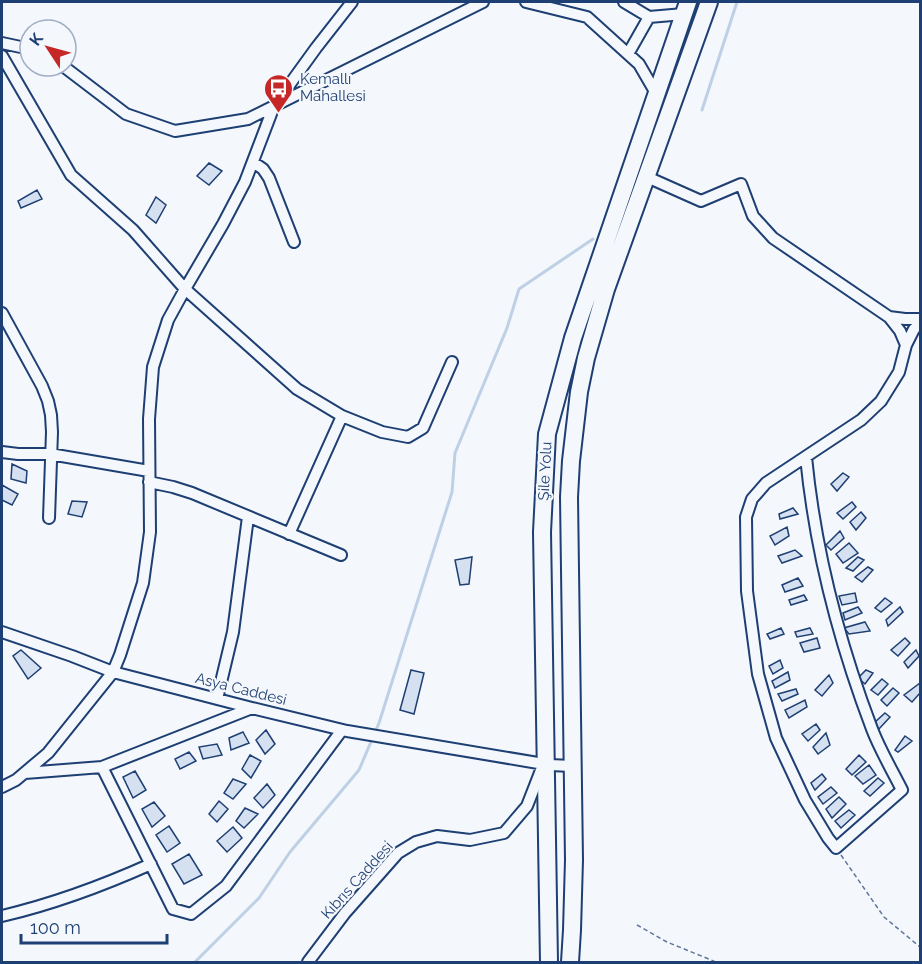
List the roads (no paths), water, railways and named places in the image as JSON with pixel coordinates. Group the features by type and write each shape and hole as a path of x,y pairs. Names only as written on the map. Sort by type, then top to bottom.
{"highway":[{"name":"Şile Yolu","path":"570,963 574,860 569,497 579,392 586,358 606,289 710,2"},
{"name":"Şile Yolu","path":"549,963 542,532 547,434 573,338 686,8"}],"street":[{"path":"2,787 16,780 48,753 113,672 143,583 150,532 149,419 153,367 168,320 223,224 254,162 274,106 352,2"},
{"path":"78,77 126,114 175,131 248,119 483,2"},
{"path":"526,2 559,5 586,17 639,63 657,95"},
{"path":"624,2 650,17 686,8"},
{"path":"628,54 650,17"},
{"path":"2,43 18,46"},
{"path":"2,56 71,175 133,230 185,289 297,389 342,416 382,432 408,437 423,428 452,362"},
{"path":"254,162 269,178 294,242"},
{"path":"647,177 701,201 741,184 753,216 773,238 889,317 900,331 906,345"},
{"path":"2,313 48,401 51,423 49,518"},
{"path":"889,317 921,321"},
{"path":"806,457 810,498 824,572 846,652 873,731 902,790 836,848 805,800 776,738 758,674 747,591 746,517 752,499 766,483 861,420 882,401 899,372 906,345 921,321"},
{"path":"289,534 342,416"},
{"path":"2,452 50,454 149,477 341,555"},
{"path":"217,699 233,632 248,517"},
{"name":"Asya Caddesi","path":"2,632 113,672 342,730 544,764"},
{"path":"24,773 102,767 252,708"},
{"path":"102,767 173,909 191,914 226,886 342,730"},
{"path":"544,764 572,766"},
{"name":"Kıbrıs Caddesi","path":"308,963 345,913 398,853 416,842 436,836 470,840 504,833 527,806 544,764"},
{"path":"2,915 66,898 151,864"}],"waterway":[{"path":"702,110 737,2"},
{"path":"195,962 259,898 290,852 359,770 379,723 452,492 455,453 507,328 519,289 593,239"}],"place":[{"name":"Kemallı Mahallesi","path":"279,114"}]}
